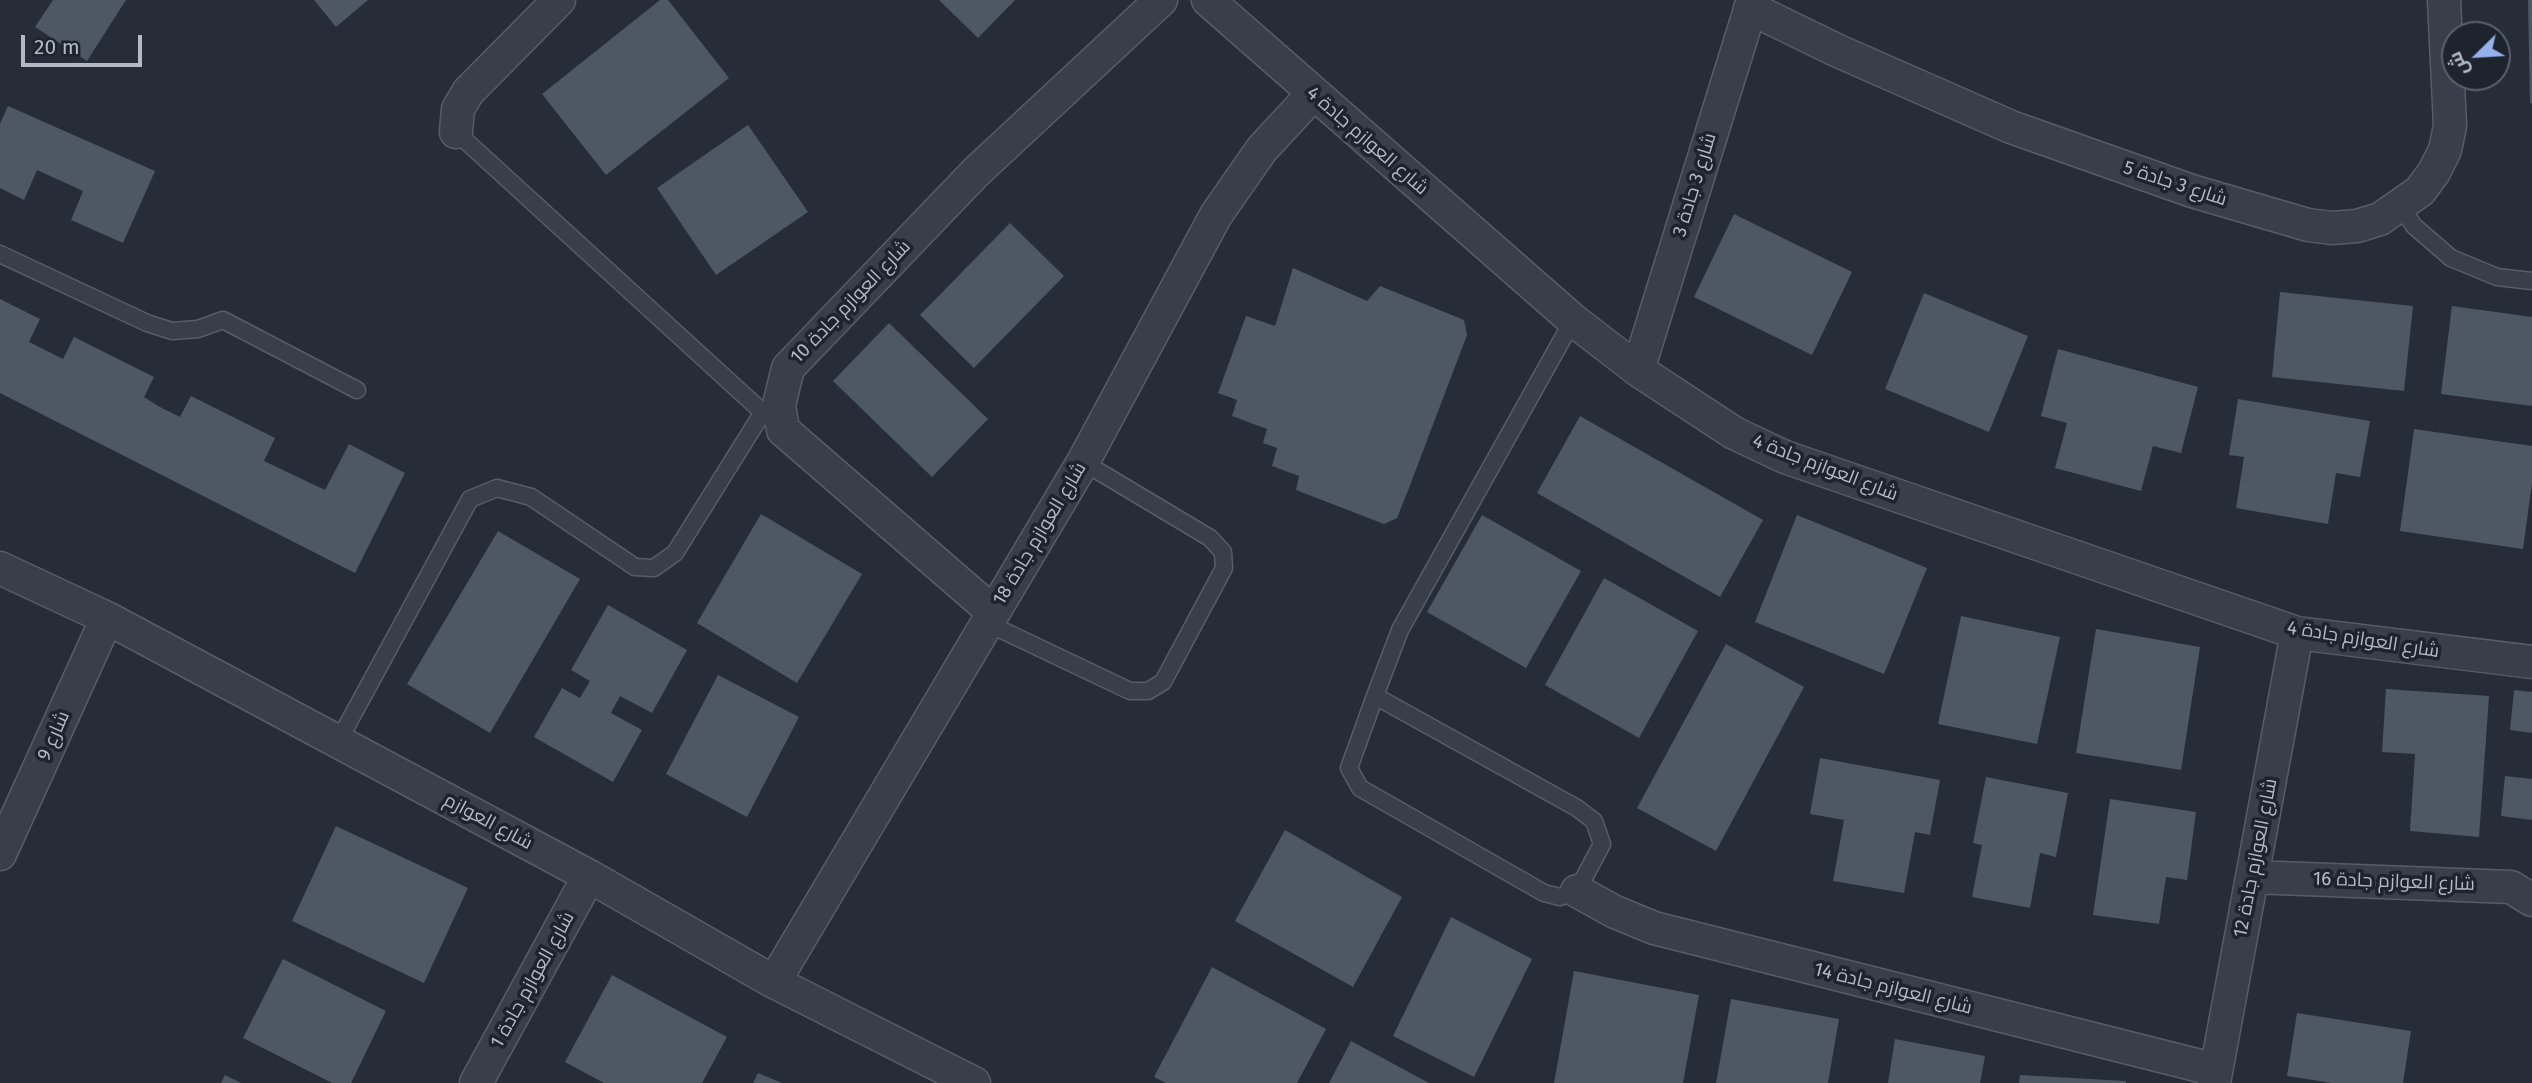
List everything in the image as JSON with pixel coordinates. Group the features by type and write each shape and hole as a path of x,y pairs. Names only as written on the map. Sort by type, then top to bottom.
{"street":[{"path":"456,132 458,110 468,92 559,0"},
{"name":"شارع العوازم جادة 10","path":"773,421 788,368 976,172 1161,0"},
{"name":"شارع العوازم جادة 4","path":"1208,0 1573,320 1638,370 1734,433 1785,457 2297,633 2532,662"},
{"name":"شارع 3 جادة 5","path":"1752,4 1848,56 2011,127 2192,191 2308,225 2332,228 2357,226 2380,219 2401,206 2420,191 2445,150 2450,126 2444,0"},
{"name":"شارع 3 جادة 3","path":"1638,370 1752,4"},
{"name":"شارع العوازم جادة 18","path":"774,982 1083,462 1216,215 1262,149 1313,94"},
{"path":"773,421 990,617"},
{"name":"شارع العوازم","path":"0,568 107,618 589,876 774,982 974,1083"},
{"name":"شارع 9","path":"0,855 107,618"},
{"name":"شارع العوازم جادة 12","path":"2215,1077 2297,633"},
{"name":"شارع العوازم جادة 1","path":"476,1083 589,876"},
{"name":"شارع العوازم جادة 16","path":"2252,877 2511,887 2532,900"},
{"name":"شارع العوازم جادة 14","path":"1577,891 1615,912 1654,928 2215,1077"}],"lane":[{"path":"338,742 470,499 497,488 531,497 635,567 654,568 674,553 773,421 456,132"},
{"path":"2401,206 2414,226 2451,258 2497,277 2532,281"},
{"path":"0,254 147,323 172,331 198,329 223,320 357,390"},
{"path":"1375,696 1577,807 1594,821 1602,844 1577,891 1560,897 1544,892 1360,789 1349,768 1375,696 1400,630 1573,320"},
{"path":"990,617 1130,691 1148,691 1163,682 1224,568 1223,552 1210,538 1083,462"}],"building":[{"path":"53,0 126,0 87,61 35,27"},
{"path":"314,0 368,0 336,27"},
{"path":"660,0 668,0 729,78 606,175 542,94"},
{"path":"939,0 1015,0 978,38"},
{"path":"2528,0 2532,0 2532,103 2530,103"},
{"path":"8,106 155,171 123,243 71,220 83,191 37,170 24,200 0,188 0,124"},
{"path":"748,125 808,212 716,275 657,188"},
{"path":"1734,214 1852,272 1812,355 1694,297"},
{"path":"1010,223 1064,276 974,368 920,315"},
{"path":"1293,268 1367,301 1380,286 1464,320 1467,335 1409,488 1397,518 1384,524 1296,490 1299,476 1272,466 1277,448 1263,443 1267,429 1232,416 1237,400 1218,393 1246,316 1275,326"},
{"path":"2280,292 2413,306 2404,391 2272,377"},
{"path":"1924,293 2028,336 1989,432 1885,389"},
{"path":"0,299 40,319 29,342 63,359 74,337 154,377 144,397 180,417 191,396 275,438 264,461 325,490 349,444 405,473 355,573 0,393"},
{"path":"2452,306 2532,317 2532,406 2441,394"},
{"path":"889,323 988,419 932,477 833,381"},
{"path":"2058,349 2198,387 2181,453 2153,446 2141,491 2055,468 2067,423 2041,416"},
{"path":"2238,399 2370,421 2360,477 2336,473 2328,524 2236,508 2244,457 2229,455"},
{"path":"1580,416 1763,520 1720,597 1537,493"},
{"path":"2414,429 2532,446 2532,483 2523,549 2400,531"},
{"path":"761,514 862,574 797,683 697,623"},
{"path":"1482,515 1581,571 1526,668 1427,612"},
{"path":"1797,515 1927,568 1884,674 1755,622"},
{"path":"498,531 580,579 490,733 407,684"},
{"path":"1604,578 1698,631 1639,738 1545,685"},
{"path":"608,605 687,650 652,713 620,696 611,713 642,730 613,782 534,737 562,688 580,698 590,681 571,670"},
{"path":"1961,616 2060,637 2037,744 1938,724"},
{"path":"2096,629 2200,647 2181,770 2076,753"},
{"path":"1726,644 1804,687 1716,851 1637,808"},
{"path":"718,675 799,717 747,817 666,774"},
{"path":"2386,689 2489,696 2479,837 2410,831 2415,754 2382,752"},
{"path":"2514,690 2532,692 2532,733 2510,730"},
{"path":"1820,758 1940,780 1930,835 1915,832 1904,893 1833,881 1844,820 1810,814"},
{"path":"2505,776 2532,779 2532,820 2501,816"},
{"path":"1986,777 2068,793 2056,857 2040,853 2030,908 1972,897 1982,845 1973,843"},
{"path":"2110,799 2196,812 2187,880 2166,877 2159,924 2093,915"},
{"path":"336,826 468,888 424,983 292,921"},
{"path":"1285,830 1402,897 1353,987 1235,921"},
{"path":"1451,917 1532,959 1474,1077 1393,1036"},
{"path":"283,959 386,1011 351,1083 332,1083 243,1038"},
{"path":"1212,967 1326,1029 1297,1083 1166,1083 1154,1077"},
{"path":"1574,971 1699,995 1683,1083 1554,1083"},
{"path":"612,975 727,1037 702,1083 604,1083 565,1062"},
{"path":"1731,999 1839,1019 1828,1083 1716,1083"},
{"path":"2297,1013 2411,1031 2403,1083 2332,1083 2287,1076"},
{"path":"1895,1039 1985,1056 1980,1083 1888,1083"},
{"path":"1351,1041 1429,1083 1329,1083"},
{"path":"758,1073 782,1083 753,1083"},
{"path":"225,1075 241,1083 221,1083"},
{"path":"2020,1075 2126,1081 2126,1083 2019,1083"}]}
